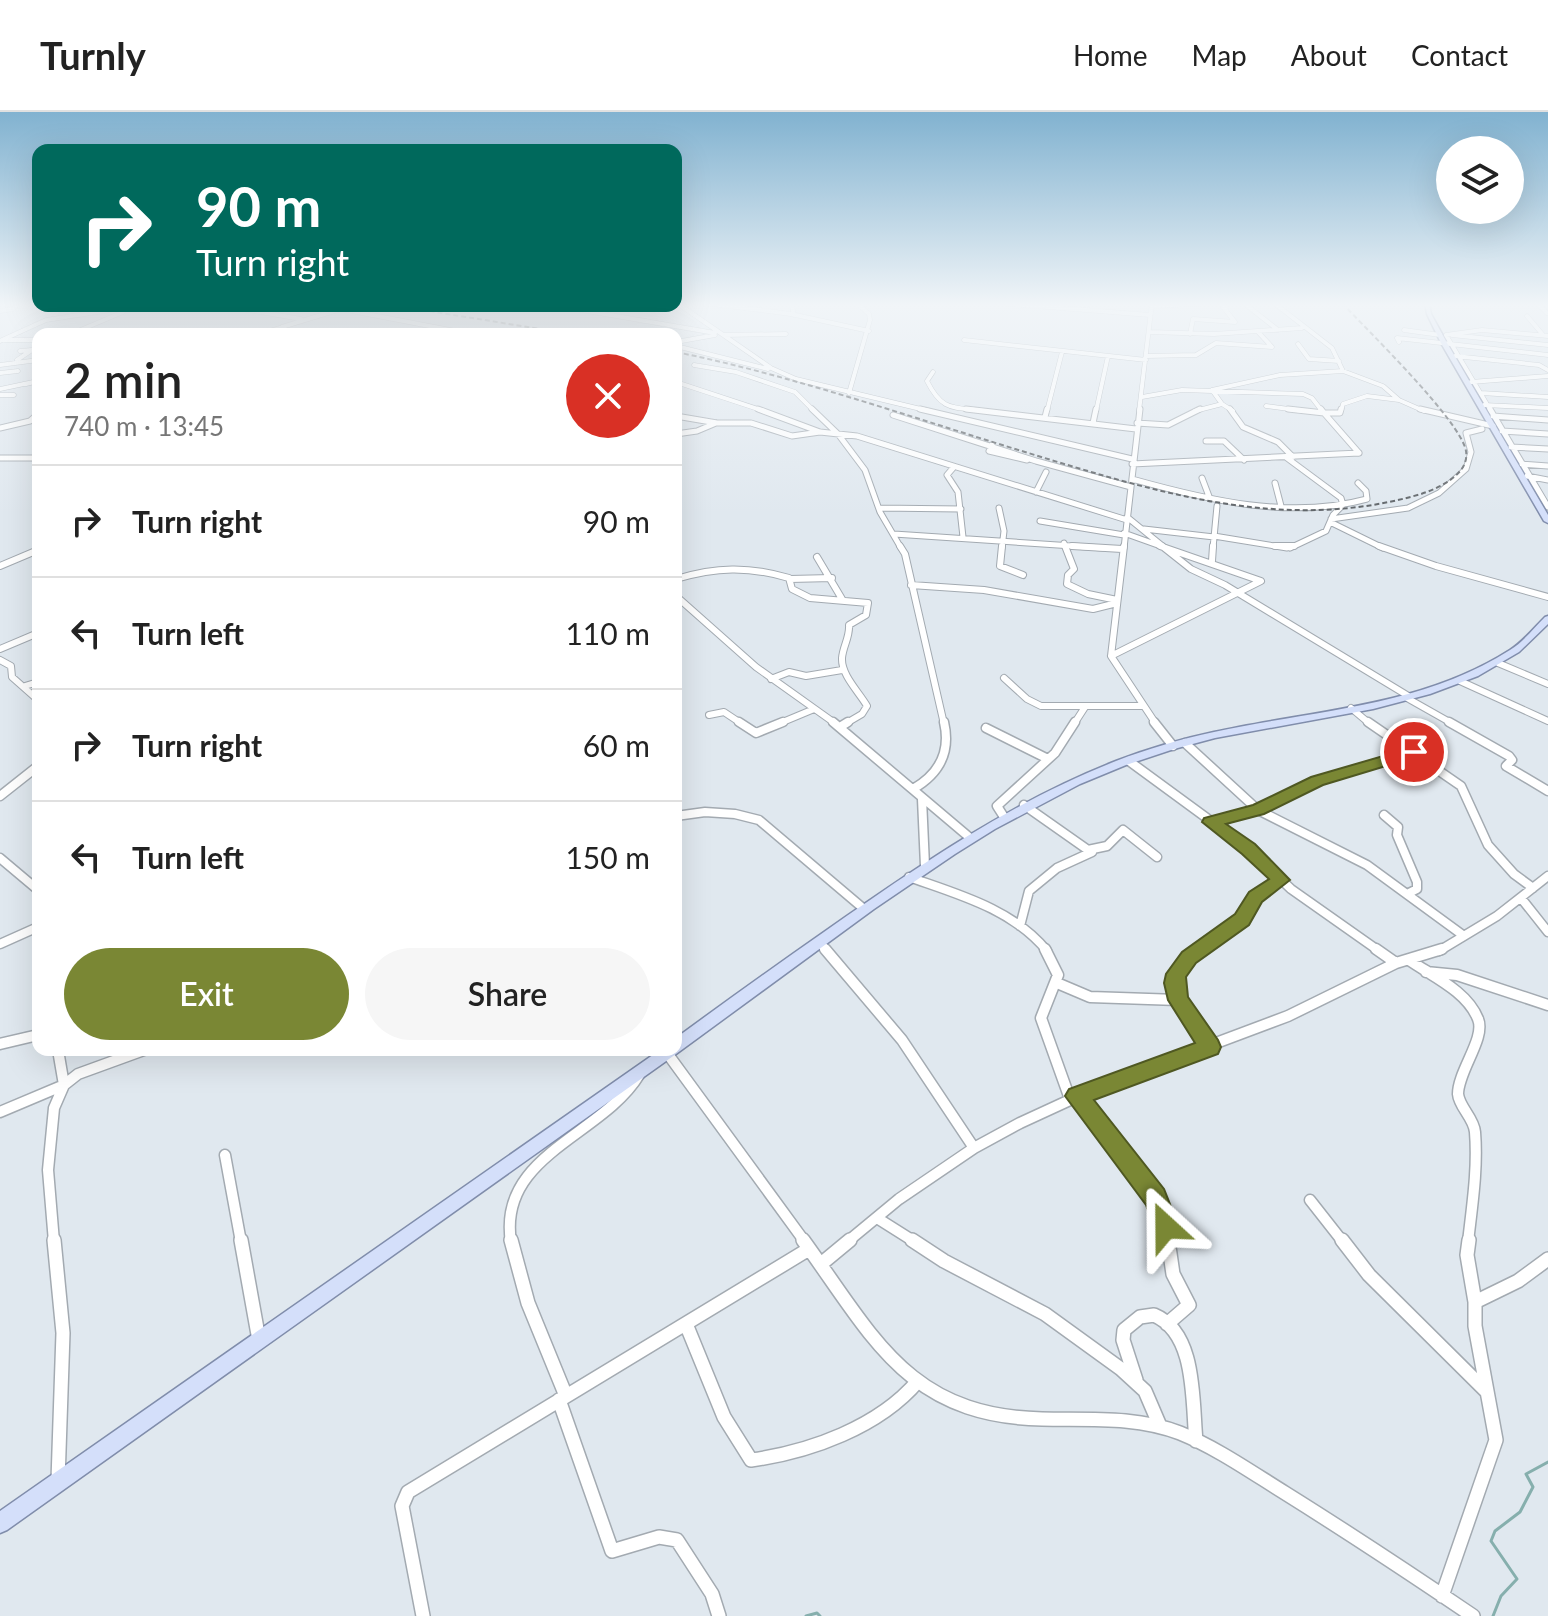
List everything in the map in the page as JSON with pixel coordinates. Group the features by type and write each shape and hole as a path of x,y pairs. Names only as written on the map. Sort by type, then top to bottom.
{"main road":[{"path":"1465,373 1526,476 1548,521"},
{"path":"682,1042 909,877 1024,805 1129,761 1179,744 1409,697 1460,681 1498,663 1536,635 1548,619"},
{"path":"0,1523 662,1056"}],"street":[{"path":"740,373 795,392 838,434 865,470 879,508 905,554 946,731 940,770 913,789"},
{"path":"781,373 849,393 1132,462 1244,460 1360,453 1338,432 1312,398 1303,394 1182,390 1142,397"},
{"path":"849,393 855,373"},
{"path":"932,373 927,381 936,399 944,406 1093,423 1168,425 1198,409 1222,404"},
{"path":"1045,417 1056,373"},
{"path":"1093,423 1104,373"},
{"path":"1144,373 1111,656 1142,706 1179,744 1258,810 1335,847 1409,893 1464,936"},
{"path":"1212,391 1280,375 1309,373"},
{"path":"1349,373 1383,386 1399,400"},
{"path":"1470,382 1548,375"},
{"path":"795,392 796,379"},
{"path":"1470,382 1481,393 1483,404 1493,416 1497,429 1548,507"},
{"path":"0,392 26,384"},
{"path":"682,384 725,396 820,432 857,436 953,468 1127,518 1195,572 1239,593 1509,756 1512,760 1506,766 1548,791"},
{"path":"1212,391 1222,404 1234,411 1243,427 1278,442 1290,458 1340,497 1343,505"},
{"path":"0,392 14,395"},
{"path":"1481,393 1548,397"},
{"path":"1266,406 1340,413 1343,404 1364,397 1399,400 1437,415 1497,429"},
{"path":"1483,404 1548,408"},
{"path":"893,415 992,445 989,451 1210,499 1281,506 1343,505 1368,498 1358,483"},
{"path":"1493,416 1548,420"},
{"path":"682,417 717,423 751,423 796,436 820,432"},
{"path":"0,428 30,421"},
{"path":"682,433 717,423"},
{"path":"1330,520 1408,508 1439,493 1466,469 1471,452 1466,433 1476,429 1548,434"},
{"path":"1206,441 1224,441 1244,460"},
{"path":"1511,447 1548,449"},
{"path":"0,458 32,458"},
{"path":"1522,464 1548,466"},
{"path":"953,468 947,475 957,489 963,537"},
{"path":"1036,492 1046,472"},
{"path":"1526,476 1548,480"},
{"path":"1202,478 1210,499"},
{"path":"1275,483 1281,506"},
{"path":"1144,529 1289,548 1324,532 1343,505"},
{"path":"1212,561 1217,506"},
{"path":"879,508 961,509"},
{"path":"999,508 1004,540 1001,568 1023,575"},
{"path":"1330,520 1354,535 1419,561 1548,597"},
{"path":"1040,521 1124,534 1212,561 1261,581 1111,656"},
{"path":"894,534 1122,549"},
{"path":"1064,543 1074,569 1068,575 1067,584 1084,593 1117,602"},
{"path":"0,566 32,553"},
{"path":"817,557 842,599"},
{"path":"682,578 729,566 790,579 832,578"},
{"path":"790,579 792,589 808,600 842,599 865,602 870,607 866,615 849,625 849,638 843,647 842,670 867,706 862,714 840,727"},
{"path":"911,585 984,590 1093,609 1117,602"},
{"path":"682,601 771,679 840,727 969,837"},
{"path":"0,649 32,636"},
{"path":"0,660 11,666 12,677 32,694"},
{"path":"1498,663 1548,684"},
{"path":"771,679 787,672 806,676 842,670"},
{"path":"1004,678 1036,704 1142,706"},
{"path":"1460,681 1548,721"},
{"path":"25,686 32,684"},
{"path":"1004,817 997,806 1061,745 1085,707"},
{"path":"1351,708 1380,732 1461,786 1488,845 1514,874 1533,888"},
{"path":"709,715 724,712 756,733 814,709"},
{"path":"986,728 1048,759"},
{"path":"1210,822 1258,810 1317,781 1414,752"},
{"path":"1129,761 1249,849 1281,880 1396,963"},
{"path":"0,796 32,771"},
{"path":"922,799 925,866"},
{"path":"1024,805 1077,845 1092,852"},
{"path":"682,816 720,813 759,820 864,909"},
{"path":"1384,815 1398,827 1397,835 1417,882 1417,889 1409,893"},
{"path":"1020,926 1029,891 1051,872 1107,846 1123,830 1157,857"},
{"path":"0,858 32,885"},
{"path":"821,1264 877,1218 974,1148 1073,1098 1288,1016 1396,963 1435,953 1521,898 1548,876"},
{"path":"909,877 980,903 1020,926 1036,939 1054,963 1057,983 1041,1018 1073,1098 1147,1186 1163,1212 1173,1274 1189,1305 1167,1324"},
{"path":"1210,1047 1178,1000 1174,983 1182,965 1233,928 1256,897 1281,880"},
{"path":"1521,898 1548,932"},
{"path":"0,944 32,930"},
{"path":"819,942 884,1013 924,1068 974,1148"},
{"path":"1409,960 1462,999 1480,1022 1458,1097 1475,1130 1467,1255 1475,1302 1475,1326 1496,1440 1442,1596"},
{"path":"1425,972 1445,971 1462,975 1508,994 1548,1005"},
{"path":"1057,983 1090,997 1178,1000"},
{"path":"0,1044 32,1036"},
{"path":"58,1482 56,1440 63,1335 60,1271 48,1163 53,1102 64,1085 59,1056"},
{"path":"0,1112 64,1085 78,1074 128,1056"},
{"path":"675,1056 809,1249 866,1325 902,1368 918,1381 952,1404 979,1414 1042,1421 1107,1420 1160,1426 1196,1441 1290,1496 1473,1616"},
{"path":"641,1071 626,1096 562,1144 536,1169 509,1213 511,1243 612,1551 650,1536 668,1536 677,1540 712,1594 719,1616"},
{"path":"225,1155 259,1340"},
{"path":"1310,1200 1369,1275 1488,1393"},
{"path":"877,1218 970,1276 1045,1314 1136,1381 1151,1401 1160,1426"},
{"path":"423,1616 406,1533 403,1498 408,1492 609,1367 809,1249"},
{"path":"1475,1302 1518,1281 1548,1259"},
{"path":"1136,1381 1123,1340 1124,1330 1143,1315 1151,1313 1174,1332 1188,1361 1196,1441"},
{"path":"686,1324 743,1454 751,1460 782,1455 863,1425 894,1407 918,1381"}],"waterway":[{"path":"1493,1616 1501,1596 1517,1579 1491,1541 1495,1531 1520,1512 1533,1487 1526,1474 1548,1462"},
{"path":"806,1616 817,1613 820,1616"}],"railway":[{"path":"763,373 1123,481 1221,503 1270,509 1320,510 1370,505 1421,494 1452,479 1463,467 1466,451 1460,437 1408,373"}],"route":[{"path":"1166,1227 1163,1212 1147,1186 1077,1096 1210,1047 1178,1000 1174,983 1176,974 1189,958 1242,920 1256,897 1281,880 1249,849 1210,822 1258,810 1317,781 1414,752"}]}
